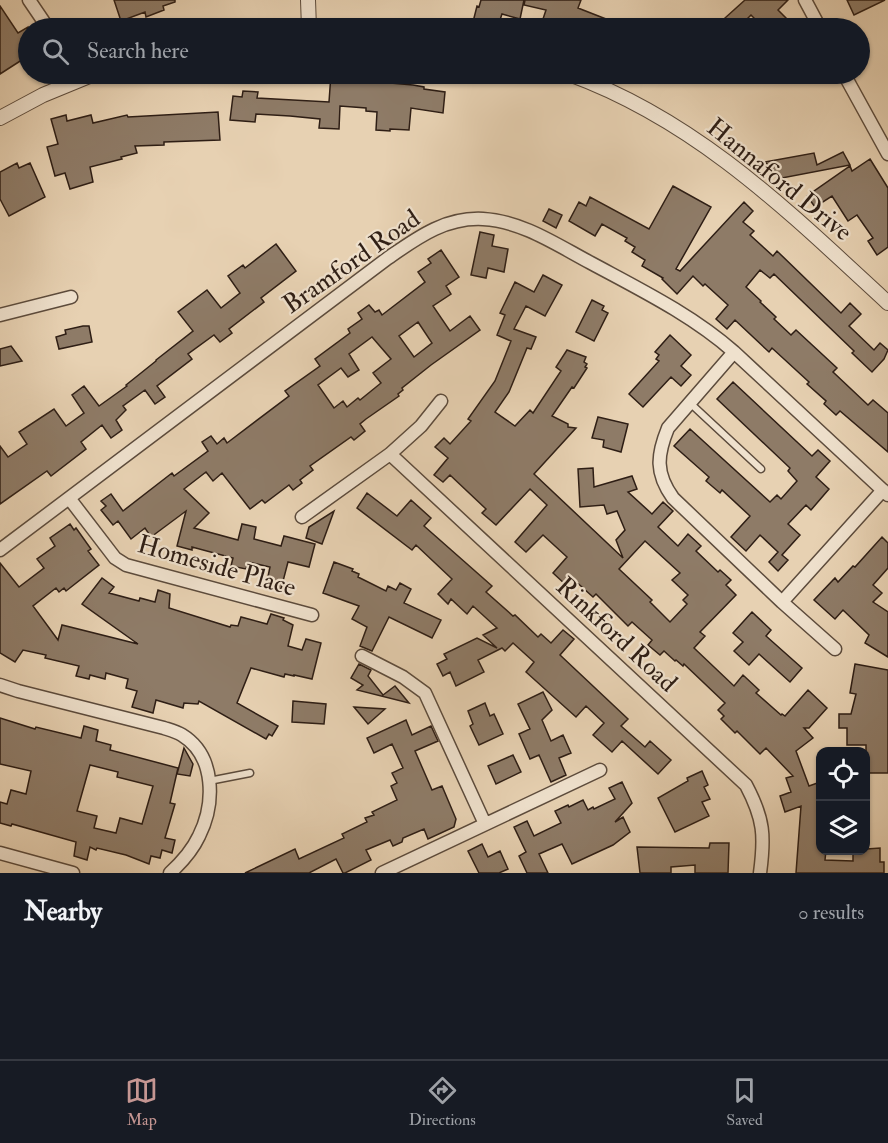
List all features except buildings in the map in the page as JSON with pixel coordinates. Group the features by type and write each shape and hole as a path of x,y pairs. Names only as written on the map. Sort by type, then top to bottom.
{"street":[{"path":"29,0 41,18"},
{"path":"308,0 309,18"},
{"path":"805,0 815,18"},
{"path":"0,118 66,84"},
{"name":"Hannaford Drive","path":"590,84 657,115 702,142 766,191 888,303"},
{"path":"850,84 888,154"},
{"name":"Bramford Road","path":"0,550 388,258 428,231 443,225 481,219 503,221 536,233 664,302 709,332 734,352 886,493"},
{"path":"0,315 71,297"},
{"path":"734,352 668,428 659,458 664,485 673,498 835,649"},
{"path":"302,518 390,454 421,426 441,401"},
{"name":"Rinkford Road","path":"390,454 746,785 756,804 764,838 760,873"},
{"path":"782,602 886,493"},
{"name":"Homeside Place","path":"69,498 115,558 126,565 312,615"},
{"path":"362,656 409,680 425,693 485,824"},
{"path":"0,685 165,728 182,735 195,747 208,768 210,788 207,811 200,836 185,859 170,873"},
{"path":"382,873 600,770"},
{"path":"0,853 73,873"}],"lane":[{"path":"689,403 761,469"},
{"path":"209,781 250,773"}]}
